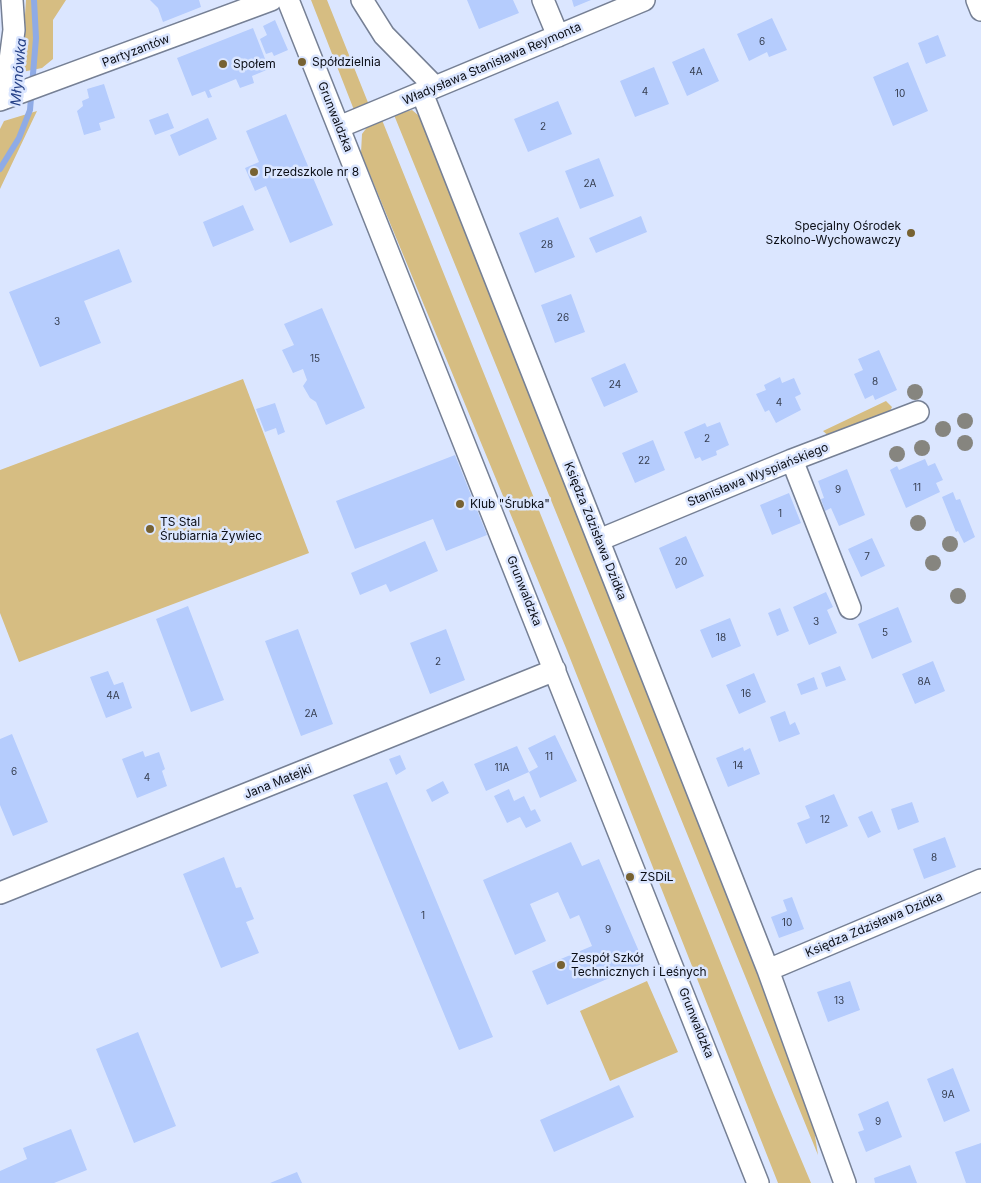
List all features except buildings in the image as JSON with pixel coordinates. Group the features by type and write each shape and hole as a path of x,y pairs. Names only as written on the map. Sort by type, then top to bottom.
{"street":[{"path":"3,99 14,30 12,0"},
{"name":"Partyzantów","path":"3,99 271,0"},
{"name":"Grunwaldzka","path":"288,0 758,1183"},
{"path":"362,0 384,36 428,90"},
{"path":"543,0 558,36"},
{"name":"Władysława Stanisława Reymonta","path":"339,127 644,0"},
{"path":"977,0 981,10"},
{"name":"Księdza Zdzisława Dzidka","path":"428,90 598,540 768,970 845,1183"},
{"name":"Stanisława Wyspiańskiego","path":"598,540 792,460 918,412"},
{"path":"792,460 850,608"},
{"name":"Jana Matejki","path":"0,893 555,670"},
{"name":"Księdza Zdzisława Dzidka","path":"768,970 981,880"}],"shaded area":[{"path":"26,0 66,0 53,20 53,59 42,68 17,73 23,46"},
{"path":"311,0 327,0 369,105 354,110"},
{"path":"412,110 424,120 811,1110 818,1155 394,115"},
{"path":"37,111 0,189 0,129 4,121"},
{"path":"382,120 811,1183 778,1183 566,648 361,153 362,134 368,126"},
{"name":"TS Stal Śrubiarnia Żywiec","path":"243,379 309,553 19,662 0,613 0,470"},
{"path":"886,401 892,407 890,411 831,438 823,431"},
{"path":"647,981 678,1052 610,1081 580,1011"}],"waterway":[{"name":"Młynówka","path":"0,169 19,138 30,110 36,38 34,0"}],"place":[{"name":"Spółdzielnia","path":"302,62"},
{"name":"Społem","path":"223,64"},
{"name":"Przedszkole nr 8","path":"254,172"},
{"name":"Specjalny Ośrodek Szkolno-Wychowawczy","path":"911,233"},
{"name":"Klub \"Śrubka\"","path":"460,504"},
{"name":"TS Stal Śrubiarnia Żywiec","path":"150,529"},
{"name":"ZSDiL","path":"630,877"},
{"name":"Zespół Szkół Technicznych i Leśnych","path":"561,965"}]}
